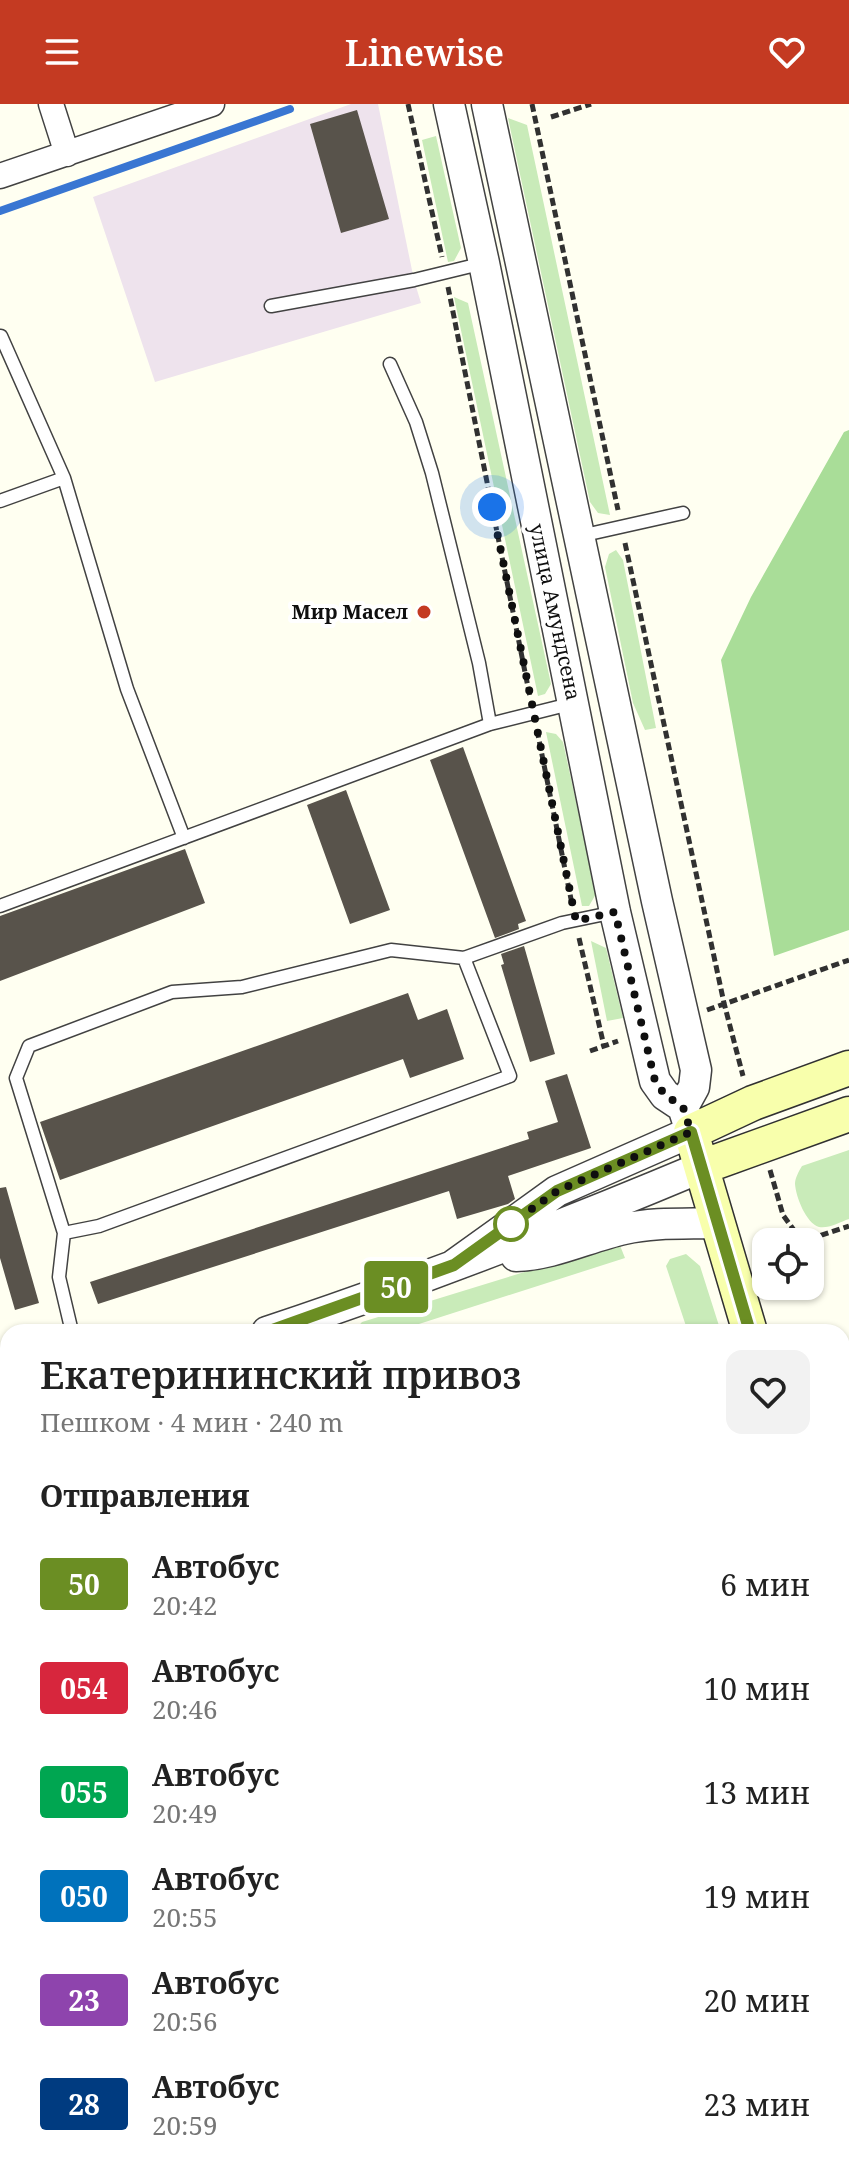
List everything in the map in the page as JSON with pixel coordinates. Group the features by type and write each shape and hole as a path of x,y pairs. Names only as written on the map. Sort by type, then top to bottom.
{"main road":[{"path":"687,1120 753,1103 849,1068"},
{"path":"702,1167 849,1114"},
{"name":"улица Амундсена","path":"687,1120 748,1324"}],"street":[{"path":"51,104 67,154"},
{"path":"0,176 212,104"},
{"name":"улица Амундсена","path":"449,104 615,912 655,1081 687,1120"},
{"name":"улица Амундсена","path":"487,104 696,1070 687,1120"},
{"path":"466,1260 557,1191 687,1120"},
{"path":"289,1324 466,1260 702,1167"},
{"path":"466,1260 529,1255 624,1229 717,1223"}],"lane":[{"path":"271,306 484,263"},
{"path":"1,336 64,478 127,689 184,838"},
{"path":"390,364 416,422 432,473 479,663 490,724"},
{"path":"0,501 64,478"},
{"path":"580,536 683,513"},
{"path":"0,906 490,724 574,703"},
{"path":"70,1324 59,1277 64,1233 16,1078 29,1046 172,992 242,987 391,950 464,958 576,921 615,912"},
{"path":"64,1233 99,1226 510,1076 464,958"}],"path":[{"path":"408,104 604,1046"},
{"path":"532,104 724,1003 738,1061 753,1103"},
{"path":"551,117 591,104"},
{"path":"683,1018 849,960"},
{"path":"590,1051 644,1032"},
{"path":"763,1145 783,1215 799,1237 816,1237 849,1226"}],"shaded area":[{"path":"351,104 378,104 421,303 155,382 93,197"}],"green space":[{"path":"508,118 527,125 610,515 598,513 590,502"},
{"path":"436,136 461,248 454,261 448,262 422,140"},
{"path":"454,297 468,303 551,684 545,694 538,696"},
{"path":"849,430 849,930 774,956 721,660 751,597 844,432"},
{"path":"616,550 623,560 656,728 645,730 633,703 605,567 609,554"},
{"path":"546,732 556,734 563,742 596,894 589,906 582,906"},
{"path":"591,941 606,948 623,1018 607,1021"},
{"path":"849,1150 849,1219 830,1226 814,1225 802,1209 796,1177 802,1166"},
{"path":"619,1243 625,1258 419,1324 360,1324"},
{"path":"686,1254 700,1266 718,1324 685,1324 666,1266 670,1259"}],"building":[{"path":"357,110 389,219 341,233 310,124"},
{"path":"463,747 526,921 518,924 519,929 495,938 430,760"},
{"path":"346,790 390,910 350,924 307,805"},
{"path":"185,849 205,903 0,981 0,916"},
{"path":"524,946 555,1054 530,1062 501,965 504,964 501,954"},
{"path":"408,993 418,1020 447,1009 464,1059 410,1078 403,1059 60,1180 40,1122"},
{"path":"567,1074 591,1148 508,1176 515,1199 508,1204 457,1219 449,1191 98,1304 90,1282 529,1139 527,1132 558,1122 545,1081"},
{"path":"6,1187 39,1303 15,1310 0,1258 0,1188"}],"waterway":[{"path":"0,211 290,109"}],"bus line":[{"name":"50","path":"291,1324 454,1265 557,1191 691,1132 748,1324"}],"place":[{"name":"Мир Масел","path":"424,612"}],"route":[{"path":"492,507 576,921 615,912 655,1081 665,1095 683,1107 691,1132 557,1191 505,1228 511,1224"}]}
